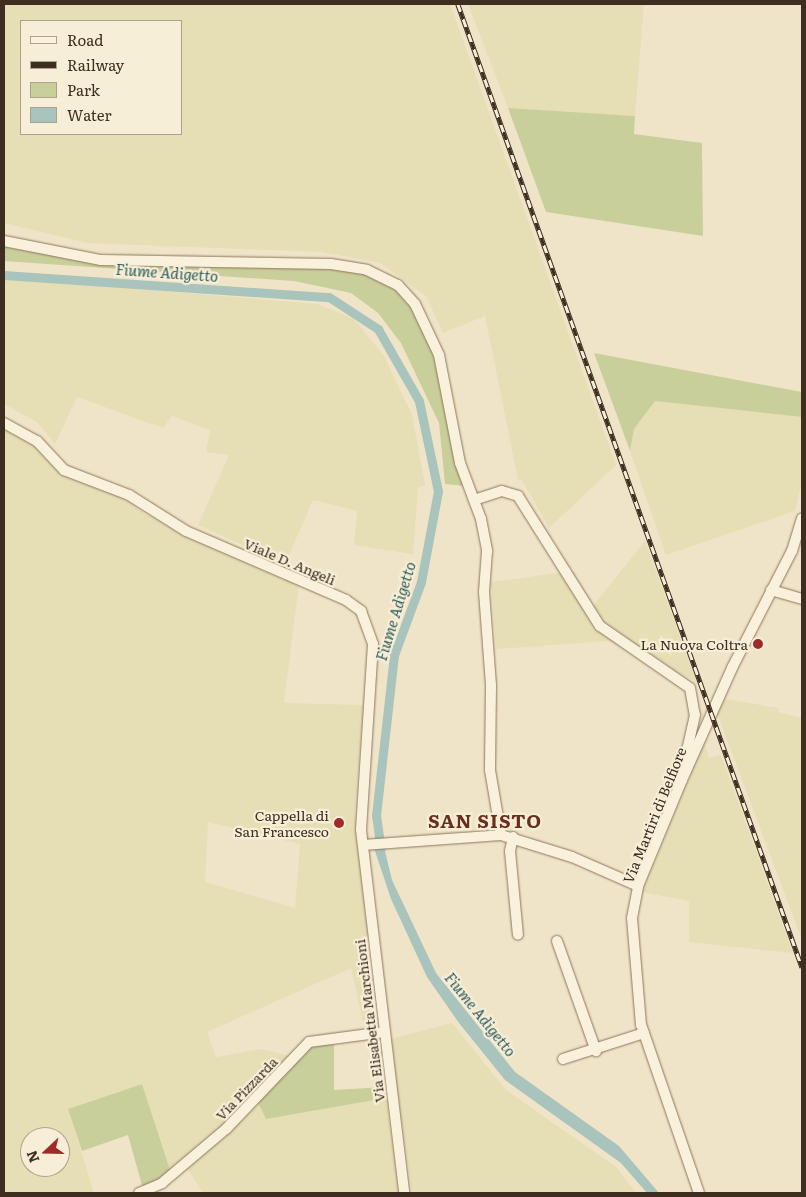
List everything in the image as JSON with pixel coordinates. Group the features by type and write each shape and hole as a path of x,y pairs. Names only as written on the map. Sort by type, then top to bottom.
{"street":[{"path":"4,241 101,260 331,264 367,270 398,285 429,327 440,355 460,464 474,500 487,551 484,592 492,686 490,770 501,835"},
{"name":"Viale D. Angeli","path":"4,423 37,441 64,470 129,495 186,531 346,600 361,611 373,644 367,844"},
{"path":"474,500 502,491 518,496 600,626 690,688 695,715 680,772 682,780"},
{"name":"Via Martiri di Belfiore","path":"699,1193 644,1033 632,959 632,918 638,886 682,780 802,519"},
{"path":"771,590 802,599"},
{"path":"367,844 501,835 513,837 638,886"},
{"path":"513,837 510,851 518,935"},
{"name":"Via Elisabetta Marchioni","path":"367,844 384,1032 404,1193"},
{"path":"557,941 596,1050"},
{"name":"Via Pizzarda","path":"139,1193 162,1183 226,1129 309,1042 384,1032"},
{"path":"563,1059 596,1050 644,1033"}],"shaded area":[{"path":"4,4 450,4 616,465 549,528 522,480 518,480 485,316 443,333 426,296 380,263 322,252 87,243 4,223"},
{"path":"468,4 644,4 635,116 508,108"},
{"path":"4,278 318,304 354,319 384,356 412,415 425,485 418,487 413,554 354,545 357,511 313,500 285,564 198,525 229,455 206,452 210,430 172,416 163,428 77,397 55,444 37,422 4,404"},
{"path":"655,401 802,417 802,482 795,511 666,555 630,451 634,429"},
{"path":"4,418 48,457 122,497 145,514 299,584 284,703 364,705 355,810 377,1031 365,1031 351,968 207,1032 216,1057 261,1049 293,1057 266,1119 386,1098 399,1193 203,1193 185,1165 171,1173 142,1084 68,1109 94,1193 4,1193","holes":["208,822 300,844 295,908 205,882"]},
{"path":"645,541 696,681 609,641 496,649 491,582 573,571 593,606"},
{"path":"725,699 779,708 778,712 802,718 802,940 717,713"},
{"path":"704,742 709,758 721,755 793,953 689,942 689,901 642,892"},
{"path":"452,1023 506,1090 616,1167 636,1193 412,1193 390,1039"}],"green space":[{"path":"508,108 635,116 634,134 702,143 703,236 546,212"},
{"path":"4,237 85,256 321,265 375,275 411,299 436,359 451,444 464,486 445,484 439,423 401,343 378,313 351,293 294,281 4,261"},
{"path":"594,353 802,392 802,417 655,401 634,429 630,451"},
{"path":"334,1042 334,1090 385,1087 386,1098 266,1119 255,1096 293,1057 301,1059 311,1046"},
{"path":"142,1084 171,1173 143,1189 128,1135 82,1151 68,1109"}],"water":[{"path":"384,847 392,880 436,973 515,1072 619,1146 659,1193 647,1193 621,1163 505,1080 459,1023 427,977 391,899 374,848"}],"waterway":[{"name":"Fiume Adigetto","path":"4,275 329,297 378,329 419,401 438,491 421,582 394,655 376,815 381,849"}],"railway":[{"path":"458,4 802,967"}],"place":[{"name":"La Nuova Coltra","path":"758,644"},
{"name":"Cappella di San Francesco","path":"339,823"}],"district":[{"name":"SAN SISTO","path":"485,821"}]}
